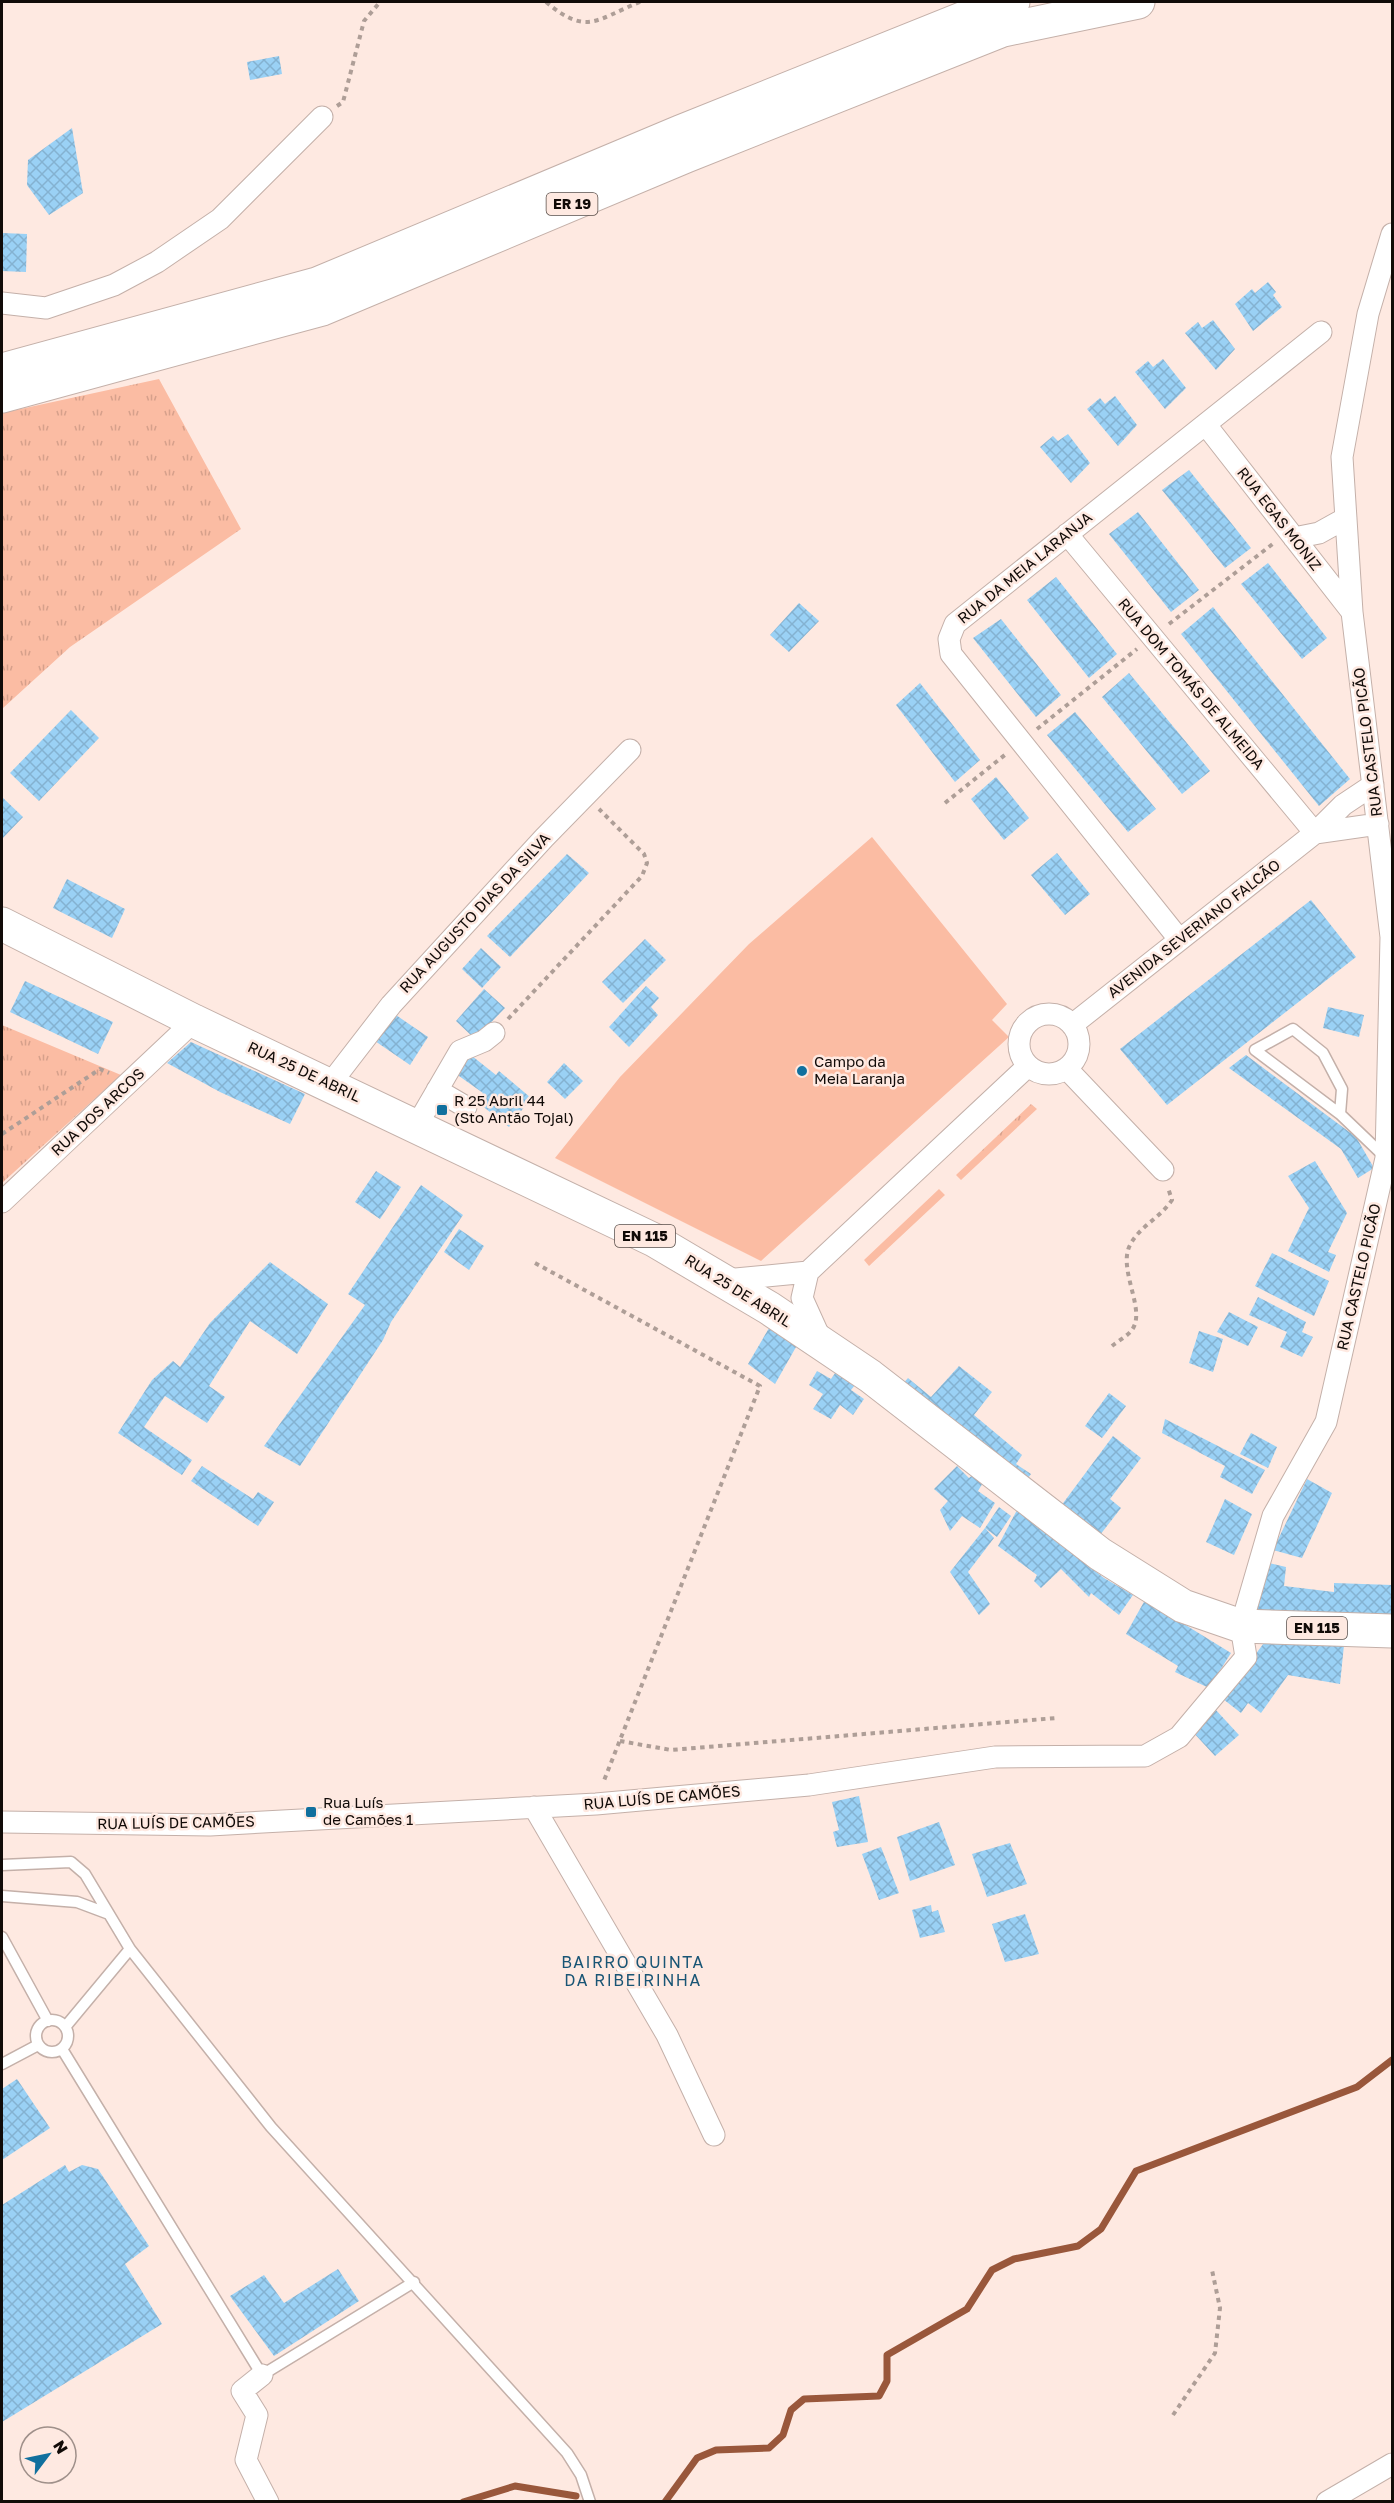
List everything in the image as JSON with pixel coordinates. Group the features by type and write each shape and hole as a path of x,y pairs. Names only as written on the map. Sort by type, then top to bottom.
{"main road":[{"name":"ER 19","path":"2,370 318,284 680,132 999,4 1013,2"},
{"name":"ER 19","path":"2,396 322,309 686,156 1003,30 1138,2"},
{"name":"RUA 25 DE ABRIL","path":"2,924 194,1021 417,1125 654,1240 769,1308 870,1376 1100,1554 1183,1606 1241,1626"},
{"name":"EN 115","path":"1241,1626 1392,1631"}],"street":[{"path":"2,303 46,308 114,285 157,262 220,219 322,117"},
{"name":"RUA CASTELO PICÃO","path":"1241,1626 1273,1516 1326,1422 1386,1158 1391,937 1353,612 1342,457 1368,314 1392,234"},
{"name":"RUA DA MEIA LARANJA","path":"1179,939 951,654 949,639 955,624 1321,332"},
{"name":"RUA EGAS MONIZ","path":"1206,425 1353,612"},
{"path":"1292,535 1319,533 1346,518"},
{"name":"RUA DOM TOMÁS DE ALMEIDA","path":"1067,534 1315,833"},
{"name":"RUA AUGUSTO DIAS DA SILVA","path":"330,1084 391,1005 630,750"},
{"name":"AVENIDA SEVERIANO FALCÃO","path":"1072,1025 1315,833 1343,805 1373,785"},
{"path":"1315,833 1378,824"},
{"path":"1046,1014 1057,1015 1072,1025 1079,1037 1079,1049 1076,1060 1067,1069 1057,1074 1046,1075 1028,1066 1022,1058 1019,1044 1026,1024 1046,1014"},
{"name":"RUA DOS ARCOS","path":"2,1202 194,1021"},
{"path":"417,1125 460,1051 484,1041 494,1033"},
{"path":"802,1298 769,1308 771,1297 801,1273 1028,1066"},
{"path":"1067,1069 1163,1170"},
{"path":"437,1089 466,1107"},
{"path":"722,1280 801,1273"},
{"path":"801,1273 802,1298 823,1345"},
{"name":"RUA LUÍS DE CAMÕES","path":"2,1822 210,1825 596,1804 809,1785 995,1757 1144,1756 1179,1737 1246,1657 1241,1626"},
{"path":"534,1807 667,2035 714,2135"},
{"path":"262,2375 242,2391 257,2415 246,2460 268,2502"},
{"path":"1327,2502 1392,2464"}],"lane":[{"path":"1341,1114 1342,1089 1323,1053 1293,1029 1255,1050 1341,1114 1386,1158"},
{"path":"2,1865 71,1862 85,1874 130,1949 271,2127 567,2453 581,2475 590,2502"},
{"path":"2,1896 77,1902 109,1914"},
{"path":"2,1937 48,2021"},
{"path":"38,2045 52,2052 62,2049 68,2039 66,2026 130,1949"},
{"path":"38,2045 36,2033 39,2027 48,2021 58,2021 66,2026"},
{"path":"2,2064 38,2045"},
{"path":"62,2049 262,2375 414,2282"}],"path":[{"path":"322,117 344,102 364,21 380,2"},
{"path":"546,2 567,19 584,24 640,2"},
{"path":"945,803 1153,637 1292,535"},
{"path":"494,1033 642,876 647,863 644,854 585,796"},
{"path":"2,1134 100,1069 129,1084"},
{"path":"1112,1346 1132,1330 1137,1311 1126,1260 1130,1245 1164,1213 1172,1200 1163,1170"},
{"path":"535,1263 760,1386 596,1804"},
{"path":"620,1741 671,1750 1056,1718"},
{"path":"1173,2415 1215,2353 1220,2308 1212,2270"}],"green space":[{"path":"159,379 241,529 70,647 3,708 2,413"},
{"path":"872,837 1007,1004 992,1020 1009,1037 761,1261 555,1158 620,1077 749,944"},
{"path":"2,1025 121,1075 2,1183"},
{"path":"1031,1104 1037,1109 961,1180 956,1175"},
{"path":"939,1189 945,1195 869,1266 864,1260"}],"building":[{"path":"279,56 282,74 250,80 247,62"},
{"path":"72,128 83,193 49,215 27,185 28,160"},
{"path":"2,233 27,234 26,272 2,271"},
{"path":"1268,282 1276,292 1273,295 1282,307 1253,331 1235,304 1252,289 1255,293"},
{"path":"1213,320 1235,349 1216,370 1185,333 1198,322 1202,328"},
{"path":"1163,359 1186,388 1165,409 1135,372 1148,361 1153,367"},
{"path":"1115,396 1137,425 1118,446 1087,409 1100,398 1105,404"},
{"path":"1068,434 1090,463 1071,483 1040,447 1053,436 1058,441"},
{"path":"1189,470 1251,548 1225,568 1162,490"},
{"path":"1138,512 1199,590 1171,612 1109,534"},
{"path":"1268,563 1327,638 1302,659 1241,584"},
{"path":"1056,577 1117,654 1089,678 1027,600"},
{"path":"799,603 819,621 789,652 770,635"},
{"path":"1213,607 1350,779 1319,806 1181,634"},
{"path":"1001,619 1061,695 1036,717 973,638"},
{"path":"1129,673 1210,771 1182,794 1102,697"},
{"path":"920,683 980,760 955,782 896,705"},
{"path":"71,710 99,738 39,801 10,773"},
{"path":"1075,712 1156,809 1128,832 1047,735"},
{"path":"996,777 1029,818 1004,840 971,799"},
{"path":"2,797 23,817 2,839"},
{"path":"1057,853 1090,894 1065,915 1031,875"},
{"path":"567,854 589,873 510,957 487,936"},
{"path":"67,879 125,909 112,938 53,908"},
{"path":"1311,900 1356,957 1167,1105 1120,1049"},
{"path":"645,939 666,960 623,1003 602,982"},
{"path":"481,948 501,967 482,988 462,969"},
{"path":"25,981 113,1022 98,1054 10,1012"},
{"path":"646,986 659,998 651,1007 658,1015 629,1047 609,1027"},
{"path":"484,989 505,1008 475,1039 456,1021"},
{"path":"1328,1007 1364,1015 1359,1037 1323,1028"},
{"path":"393,1013 428,1037 410,1065 375,1041"},
{"path":"191,1042 305,1094 290,1124 220,1092 167,1063"},
{"path":"467,1052 496,1075 499,1071 531,1098 509,1127 476,1101 483,1093 452,1071"},
{"path":"1246,1055 1356,1137 1374,1168 1358,1178 1341,1149 1229,1068"},
{"path":"564,1063 583,1081 565,1099 547,1082"},
{"path":"1315,1161 1347,1213 1328,1252 1336,1255 1329,1272 1288,1251 1309,1208 1288,1176"},
{"path":"376,1171 401,1187 380,1219 355,1202"},
{"path":"421,1185 463,1215 391,1322 383,1340 300,1466 264,1446 365,1305 348,1294"},
{"path":"459,1229 484,1246 469,1270 444,1252"},
{"path":"1272,1253 1329,1281 1314,1316 1255,1286"},
{"path":"270,1262 328,1304 297,1354 250,1321 209,1386 225,1397 207,1423 165,1396 144,1427 192,1460 182,1475 118,1433 152,1380 173,1361 180,1367 210,1323"},
{"path":"1258,1297 1306,1322 1302,1332 1313,1337 1302,1357 1280,1347 1287,1332 1249,1315"},
{"path":"1229,1312 1258,1327 1248,1346 1217,1332"},
{"path":"772,1323 800,1340 775,1384 748,1364"},
{"path":"1199,1331 1223,1339 1213,1372 1189,1363"},
{"path":"840,1366 859,1380 851,1390 864,1399 853,1415 840,1405 831,1419 813,1409 823,1394 809,1385 817,1371 831,1379"},
{"path":"959,1366 992,1392 974,1415 1022,1455 1016,1464 1031,1474 1023,1485 899,1388 908,1378 931,1397"},
{"path":"1109,1393 1126,1406 1102,1438 1085,1426"},
{"path":"1165,1419 1265,1470 1252,1494 1220,1477 1225,1466 1162,1433"},
{"path":"1251,1433 1277,1447 1268,1468 1240,1454"},
{"path":"1113,1436 1141,1458 1110,1499 1121,1508 1093,1544 1055,1514"},
{"path":"202,1466 253,1499 258,1492 274,1502 258,1526 191,1481"},
{"path":"957,1466 969,1478 976,1472 984,1481 978,1491 995,1503 980,1528 962,1516 950,1531 940,1510 948,1501 934,1489"},
{"path":"1307,1479 1332,1493 1302,1558 1273,1550"},
{"path":"1225,1499 1252,1514 1234,1555 1206,1542"},
{"path":"999,1507 1011,1516 997,1537 985,1528"},
{"path":"1017,1510 1104,1578 1133,1595 1119,1615 1091,1593 1089,1597 1061,1569 1041,1588 1034,1581 1037,1575 998,1546"},
{"path":"985,1528 994,1538 968,1572 990,1604 979,1615 950,1572"},
{"path":"1269,1563 1286,1567 1284,1586 1334,1592 1334,1583 1392,1585 1392,1619 1257,1611 1261,1583"},
{"path":"1145,1600 1231,1653 1209,1688 1175,1672 1178,1666 1126,1634"},
{"path":"1266,1640 1344,1645 1340,1684 1288,1675 1261,1713 1248,1703 1241,1713 1223,1699"},
{"path":"1215,1709 1239,1735 1215,1756 1191,1730"},
{"path":"859,1796 868,1842 837,1847 833,1832 839,1830 832,1802"},
{"path":"939,1822 955,1865 910,1881 897,1837"},
{"path":"1010,1843 1027,1884 987,1897 972,1854"},
{"path":"881,1847 899,1893 879,1900 862,1854"},
{"path":"931,1905 932,1912 938,1910 945,1932 920,1938 912,1910"},
{"path":"1025,1914 1039,1954 1005,1962 992,1924"},
{"path":"17,2079 50,2128 2,2160 2,2089"},
{"path":"65,2165 69,2172 82,2165 98,2169 149,2246 125,2264 162,2324 2,2422 2,2205"},
{"path":"338,2269 359,2301 274,2356 230,2296 264,2275 284,2303"}],"waterway":[{"path":"665,2502 697,2458 716,2450 769,2448 783,2435 791,2410 804,2399 879,2396 887,2381 887,2355 967,2309 992,2270 1014,2259 1078,2246 1101,2229 1136,2171 1357,2087 1392,2060"},
{"path":"463,2502 515,2486 576,2496"}],"place":[{"name":"Campo da Meia Laranja","path":"802,1071"},
{"name":"R 25 Abril 44 (Sto Antão Tojal)","path":"442,1110"},
{"name":"Rua Luís de Camões 1","path":"311,1812"}],"district":[{"name":"BAIRRO QUINTA DA RIBEIRINHA","path":"633,1971"}]}
